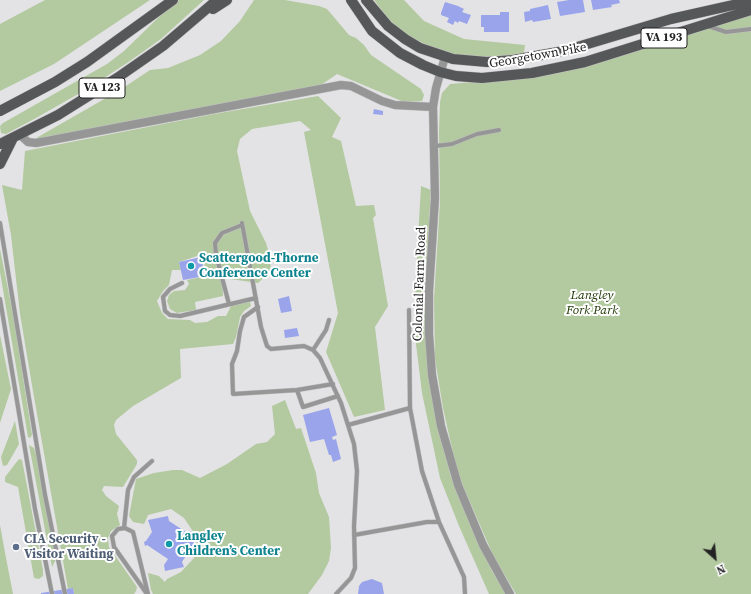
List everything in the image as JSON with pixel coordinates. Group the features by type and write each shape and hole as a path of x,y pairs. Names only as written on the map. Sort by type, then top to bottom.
{"main road":[{"name":"VA 123","path":"0,111 55,82 87,62 173,0"},
{"name":"VA 123","path":"0,144 17,136 105,86 152,54 217,0"},
{"path":"184,28 227,0"},
{"path":"344,0 366,24"},
{"name":"Georgetown Pike","path":"351,0 366,24 378,37 400,53 422,65 440,72 456,76 482,78 549,70 595,60 751,10"},
{"name":"Georgetown Pike","path":"366,0 384,22 399,35 420,48 444,57 487,62 545,55 578,47 671,19 751,1"},
{"path":"0,164 17,136"}],"street":[{"name":"Colonial Farm Road","path":"444,57 433,107 435,198 429,292 429,320 435,397 449,460 465,506 483,545 510,594"},
{"path":"17,136 28,142 36,143 341,85 352,86 382,101 395,105 433,107"}],"lane":[{"path":"704,24 726,32 751,29"},
{"path":"435,146 458,142 477,134 499,130"},
{"path":"0,223 45,495 65,594"},
{"path":"229,304 216,255 215,243 222,232 242,224 264,339 269,348 304,346 313,350 320,358 338,396 354,444 357,471 354,535 355,568 352,578 336,594"},
{"path":"182,283 170,289 163,297 165,311 170,315 180,316 256,298"},
{"path":"0,300 35,509 52,594"},
{"path":"258,307 244,317 237,350 232,364 233,394 297,390 333,384"},
{"path":"409,310 410,408 422,471 439,522 464,577 465,594"},
{"path":"313,350 326,330 329,320"},
{"path":"297,390 303,407 338,396"},
{"path":"348,425 410,408"},
{"path":"124,528 128,490 134,477 152,461"},
{"path":"354,535 427,522 439,522"},
{"path":"124,528 133,532 136,539 148,594 114,547 112,536 114,532 124,528"}],"green space":[{"path":"45,0 150,0 54,64 0,91 0,24"},
{"path":"179,0 204,0 161,39 127,63 87,89 36,118 6,134 1,133 0,126 3,123 107,64 124,51 161,15"},
{"path":"254,0 285,0 319,6 327,9 349,35 356,38 364,45 371,55 421,89 424,95 422,101 404,102 337,74 321,85 31,141 120,90 150,70 168,68 200,55 221,41 240,21"},
{"path":"374,0 404,0 424,21 464,39 525,45 524,53 485,58 455,56 430,47 404,34 386,16"},
{"name":"Langley Fork Park","path":"751,12 751,594 516,594 493,555 463,486 455,462 443,408 435,359 434,299 440,202 439,131 440,102 442,93 450,84 542,76 575,69"},
{"path":"318,96 341,118 332,137 341,141 356,206 374,205 376,215 373,218 388,306 375,327 385,410 354,417 326,352 338,313 304,132 311,130 300,121 252,129 240,139 237,151 250,211 266,243 271,260 270,272 258,283 230,279 222,273 223,296 195,302 196,310 177,313 170,309 167,301 169,295 174,291 185,290 189,284 187,280 206,276 203,254 179,262 181,270 172,270 169,285 157,301 162,313 168,319 190,320 195,323 207,322 218,316 226,316 231,306 250,302 251,306 244,311 240,317 233,344 180,349 181,378 133,406 116,420 114,425 116,434 137,460 137,464 123,487 104,486 102,490 106,496 119,506 117,514 120,525 111,531 108,538 109,547 137,587 134,594 74,594 73,588 68,589 34,397 20,314 11,235 2,185 22,190 25,151 214,114"},
{"path":"421,186 431,190 426,274 425,328 429,377 438,429 451,477 471,527 492,571 506,594 489,594 459,526 440,478 422,393 415,336 415,290"},
{"path":"0,249 14,319 32,435 30,438 28,437 0,272"},
{"path":"0,335 11,389 0,423"},
{"path":"285,400 296,429 301,428 316,473 319,493 329,517 331,548 329,561 322,575 308,594 153,594 148,573 159,576 165,582 167,579 181,572 194,558 197,550 196,536 184,518 171,509 148,515 144,524 133,522 129,516 136,479 154,473 173,470 182,470 200,478 227,464 256,444 267,442 275,434 272,406"},
{"path":"15,421 19,444 7,465 3,466 1,457"},
{"path":"29,445 34,448 39,464 56,559 52,567"},
{"path":"19,459 22,460 43,570 43,576 39,579 34,578 18,487 5,482 5,477"},
{"path":"0,525 6,558 13,594 0,594"}],"building":[{"path":"583,0 585,12 560,16 557,2"},
{"path":"591,0 619,0 620,3 611,5 612,7 593,10"},
{"path":"445,2 464,9 462,12 471,15 467,24 459,21 458,23 455,21 453,25 447,22 449,18 441,15"},
{"path":"548,5 551,19 525,22 524,12"},
{"path":"500,12 509,12 509,32 484,32 484,27 481,27 481,15 500,15"},
{"path":"374,109 383,111 383,115 373,114"},
{"name":"Scattergood-Thorne Conference Center","path":"201,257 205,276 183,280 179,262"},
{"path":"289,296 292,311 281,313 278,299"},
{"path":"297,328 299,336 285,338 284,330"},
{"path":"329,408 337,435 332,437 333,440 336,439 341,459 333,462 324,439 310,442 303,415"},
{"name":"Langley Children’s Center","path":"168,516 169,521 186,532 191,531 195,549 189,551 182,562 184,567 165,571 164,565 168,559 147,545 145,546 144,542 152,532 148,520"},
{"path":"372,579 382,583 384,594 358,594 359,586 362,582"},
{"path":"73,588 74,594 41,594 41,593"}],"place":[{"name":"Scattergood-Thorne Conference Center","path":"191,266"},
{"name":"Langley Children’s Center","path":"169,544"},
{"name":"CIA Security - Visitor Waiting","path":"16,547"}]}
